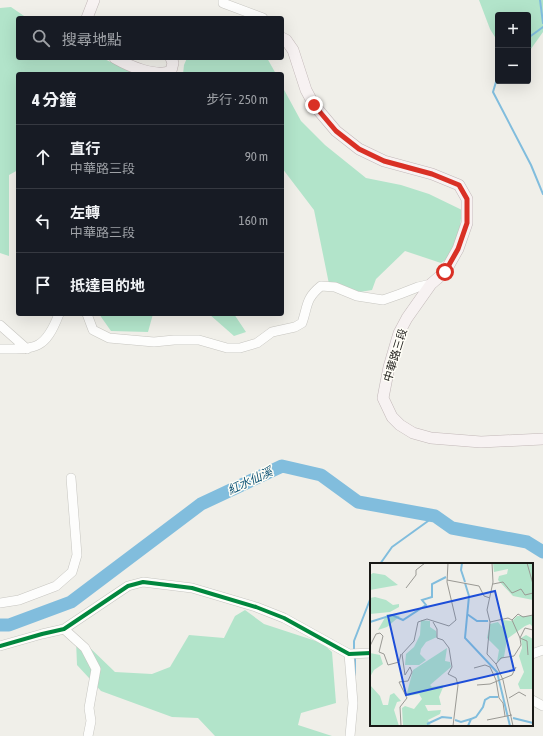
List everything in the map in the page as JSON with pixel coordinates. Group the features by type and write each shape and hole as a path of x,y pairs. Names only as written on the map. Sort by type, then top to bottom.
{"main road":[{"path":"87,16 94,0"},
{"name":"中華路三段","path":"284,38 293,50 306,90 314,105 336,131 359,149 384,161 432,174 459,185 467,199 467,223 458,249 445,272 431,284 407,318 399,333 391,360 383,398 392,417 413,433 431,438 480,442 543,439"},
{"path":"119,60 139,69 152,72"},
{"path":"169,72 173,63 172,60"}],"street":[{"path":"223,0 223,3 258,16"},
{"path":"88,316 93,330 109,338 154,342 200,340 227,348 240,348 257,343 272,332 302,323 307,303 312,293 321,286 335,287 357,296 383,300 418,287 431,284"},
{"path":"0,348 27,349 37,346 44,342 53,330 57,316"},
{"path":"0,325 27,349"},
{"path":"0,603 19,600 56,586 72,572 77,555 71,478"},
{"path":"0,646 64,629 128,586 143,582 192,588 256,607 284,618 353,654 370,653"},
{"path":"64,629 85,648 96,669 89,708 91,721 88,736"},
{"path":"533,654 543,650"},
{"path":"350,736 353,704 353,654"},
{"path":"533,701 543,706"}],"green space":[{"path":"479,0 543,0 543,32 531,49 531,12 495,12 495,37 490,29"},
{"path":"11,7 24,16 16,16 16,60 106,60 133,72 16,72 16,171 9,175 9,256 0,253 0,8"},
{"path":"186,60 268,60 275,72 183,72"},
{"path":"284,90 301,121 325,145 366,178 401,185 429,194 462,210 455,246 447,259 441,263 405,251 376,279 372,290 360,292 329,284 314,210 284,171"},
{"path":"100,316 152,316 148,332 111,331"},
{"path":"211,316 235,316 246,332 234,336"},
{"path":"245,610 264,624 322,643 332,652 336,703 301,713 298,725 332,736 215,736 198,718 172,717 101,691 77,665 76,640 87,645 115,672 152,674 170,667 189,635 224,638 235,616"}],"waterway":[{"path":"540,0 543,23"},
{"path":"531,36 543,27"},
{"path":"495,84 493,92 531,165 543,194"},
{"name":"紅水仙溪","path":"0,625 9,625 71,602 201,504 282,466 321,475 358,502 435,516 452,528 527,542 543,552"},
{"path":"381,563 392,547 435,516"},
{"path":"354,651 354,641 370,600"},
{"path":"355,657 355,675"}],"cycle path":[{"path":"0,646 64,629 128,586 143,582 192,588 256,607 284,618 349,654 370,653"}],"route":[{"path":"314,105 336,131 359,149 384,161 432,174 459,185 467,199 467,223 458,249 445,272"}]}
